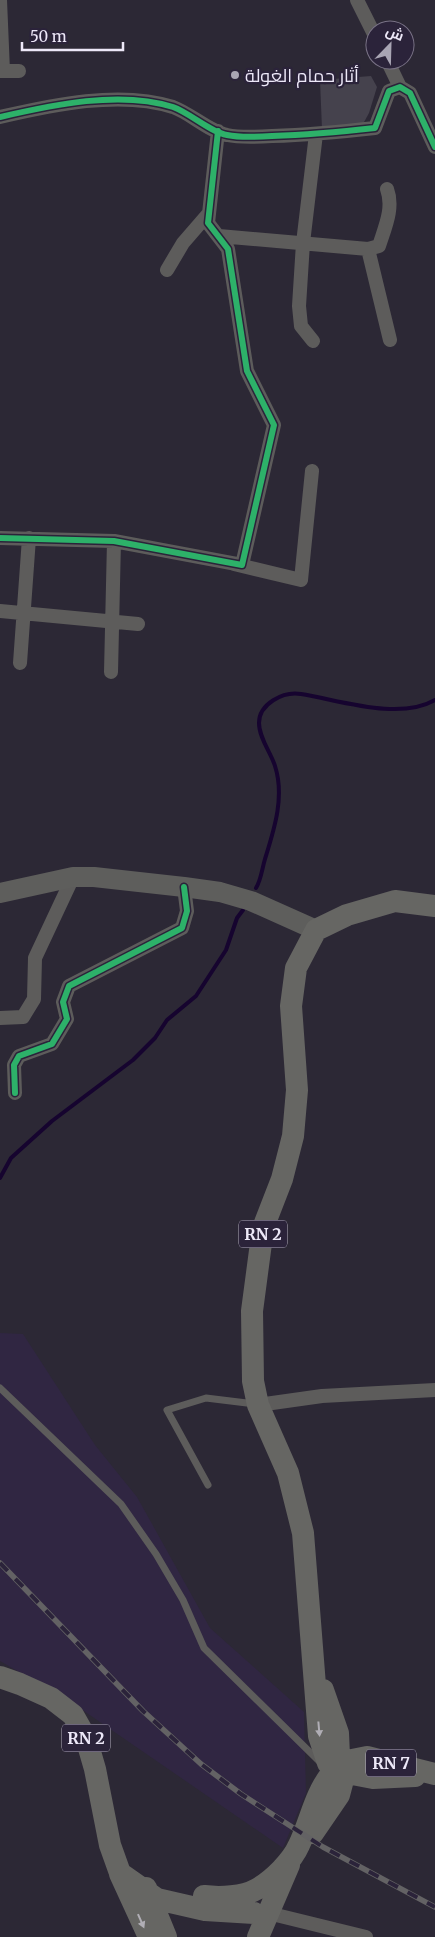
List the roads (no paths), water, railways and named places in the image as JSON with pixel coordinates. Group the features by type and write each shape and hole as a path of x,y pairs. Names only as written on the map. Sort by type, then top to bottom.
{"main road":[{"path":"0,893 73,877 94,877 184,887 220,892 251,901 316,930 347,915 395,902 435,906"},
{"name":"RN 2","path":"316,930 296,968 290,1006 297,1090 293,1136 282,1179 263,1228 252,1311 253,1381 258,1405 288,1473 303,1533 319,1736 338,1767"},
{"name":"RN 2","path":"0,1677 51,1698 73,1715 86,1738 95,1769 110,1844 136,1880 157,1899 205,1910 261,1913"},
{"path":"242,1937 261,1913 295,1853 316,1830 339,1795 338,1767"},
{"name":"RN 7","path":"338,1767 374,1778 435,1774"},
{"name":"RN 2","path":"136,1880 207,1897 233,1896 256,1890 273,1876 295,1853"},
{"path":"258,1937 261,1913 273,1876"},
{"path":"136,1880 149,1937"},
{"path":"136,1880 166,1937"}],"street":[{"path":"0,0 1,71 19,72"},
{"path":"357,0 367,20"},
{"path":"392,70 400,87 410,93 435,146"},
{"path":"0,117 39,108 100,101 139,100 174,107 225,135 252,137 316,134 374,128 389,91 400,87"},
{"path":"218,131 208,223 228,249 247,371 274,425 242,565 227,563"},
{"path":"313,342 302,326 299,306 316,134"},
{"path":"219,236 368,249 378,246 387,220 391,199 387,189"},
{"path":"167,270 183,243 209,213"},
{"path":"368,249 390,340"},
{"path":"0,538 114,541 227,563 301,580 312,471"},
{"path":"20,663 29,538"},
{"path":"111,672 114,541"},
{"path":"0,612 138,624"},
{"path":"0,1018 23,1017 34,999 35,958 73,877"},
{"path":"14,1093 14,1066 19,1056 52,1044 67,1019 63,1002 69,986 182,928 188,911 184,887"},
{"path":"258,1405 322,1396 435,1390"},
{"path":"261,1913 366,1937"}],"lane":[{"path":"0,1388 121,1504 156,1554 184,1600 204,1648 338,1767"},
{"path":"208,1485 167,1410 206,1398 258,1405"}],"waterway":[{"path":"256,888 272,837 279,801 278,778 275,766 260,729 260,716 263,710 273,700 294,694 387,709 404,709 420,706 435,700"},
{"path":"0,1178 11,1158 52,1121 133,1060 155,1038 167,1020 196,996 226,950 237,918 243,910"}],"railway":[{"path":"0,1563 143,1711 201,1764 241,1794 323,1847 435,1907"}],"place":[{"name":"أثار حمام الغولة","path":"235,75"}]}
